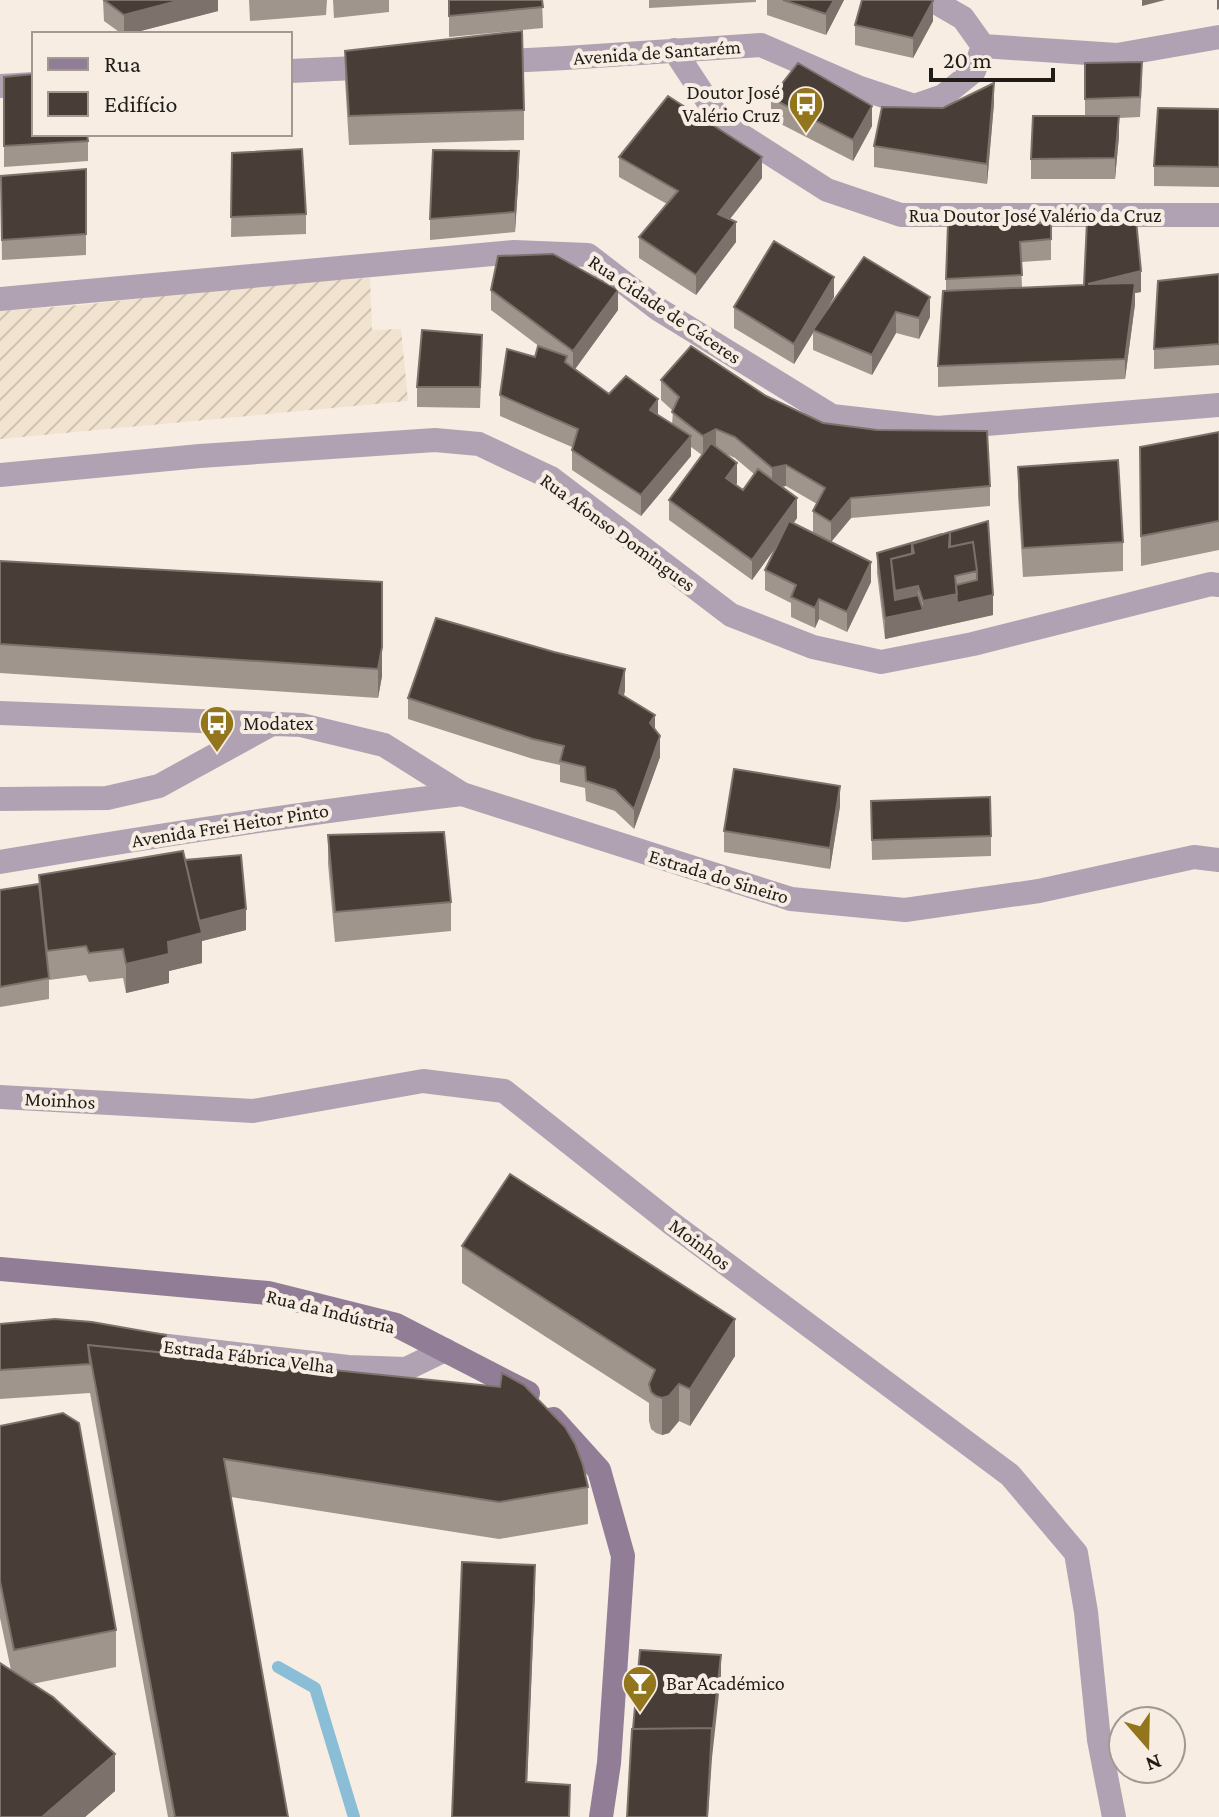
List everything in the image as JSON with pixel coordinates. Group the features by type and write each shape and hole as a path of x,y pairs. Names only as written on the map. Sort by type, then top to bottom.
{"street":[{"path":"932,0 963,18 983,46 1117,55 1219,37"},
{"name":"Avenida de Santarém","path":"475,62 761,45 860,88 914,106 943,96 974,71 983,46"},
{"name":"Rua Doutor José Valério da Cruz","path":"674,50 722,123 827,190 901,215 1219,215"},
{"path":"292,71 396,66"},
{"path":"0,86 32,84"},
{"name":"Rua Cidade de Cáceres","path":"0,299 514,252 588,255 658,309 832,416 937,428 1219,405"},
{"name":"Rua Afonso Domingues","path":"0,475 200,456 435,440 479,444 551,478 731,615 813,647 881,662 973,644 1211,584 1219,585"},
{"path":"0,713 301,725 384,745 462,794"},
{"path":"0,799 107,798 159,786 272,724"},
{"name":"Estrada do Sineiro","path":"462,794 791,899 905,910 1039,891 1194,857 1219,860"},
{"name":"Avenida Frei Heitor Pinto","path":"0,862 166,834 462,794"},
{"name":"Moinhos","path":"0,1097 253,1111 423,1081 504,1091 671,1223 1010,1475 1076,1553 1086,1612 1099,1740 1114,1817"},
{"name":"Rua da Indústria","path":"0,1269 268,1293 396,1325 532,1395 599,1470 623,1556 609,1763 601,1817"},
{"name":"Estrada Fábrica Velha","path":"107,1339 348,1367 406,1369 445,1350"}],"shaded area":[{"path":"370,278 372,330 401,329 408,401 0,439 0,311 256,285"}],"building":[{"path":"104,0 181,0 124,15"},
{"path":"449,0 542,0 543,7 449,16"},
{"path":"783,0 834,0 826,14"},
{"path":"862,0 933,1 913,38 855,25"},
{"path":"522,31 524,110 349,116 345,51"},
{"path":"1142,62 1140,97 1085,99 1085,63"},
{"path":"798,63 872,106 853,140 771,98"},
{"path":"32,74 32,136 87,136 88,141 4,146 4,77"},
{"path":"994,83 987,164 874,146 882,107 943,108"},
{"path":"668,96 762,157 718,214 736,222 696,275 639,237 678,191 619,157"},
{"path":"1158,108 1219,109 1219,167 1154,166"},
{"path":"1033,116 1119,116 1115,158 1031,159"},
{"path":"302,149 306,214 231,217 232,153"},
{"path":"433,150 519,151 515,212 430,219"},
{"path":"86,169 86,234 2,240 1,176"},
{"path":"1136,220 1141,271 1088,284 1135,283 1125,359 938,366 943,291 1084,285 1087,221"},
{"path":"1051,223 1051,239 1020,242 1022,275 946,279 948,224"},
{"path":"774,241 834,277 794,344 734,307"},
{"path":"553,254 618,290 573,351 491,290 498,256"},
{"path":"864,257 930,297 919,318 896,312 872,355 813,330"},
{"path":"1219,274 1219,344 1154,349 1158,281"},
{"path":"422,330 482,335 480,387 417,387"},
{"path":"538,346 567,356 565,362 609,394 626,376 658,399 650,410 691,436 641,495 572,450 578,429 500,395 507,349 535,357"},
{"path":"691,346 766,396 823,423 877,430 987,431 990,486 851,498 831,522 813,511 825,488 786,465 772,468 735,437 716,429 703,436 672,412 679,397 661,380"},
{"path":"1219,432 1219,521 1141,536 1140,447"},
{"path":"711,443 737,463 726,478 743,490 758,469 797,498 752,560 669,500"},
{"path":"1118,460 1123,542 1023,548 1018,467"},
{"path":"789,521 871,562 847,612 819,599 815,608 791,597 796,585 765,570"},
{"path":"988,521 993,595 957,603 956,585 977,580 977,571 973,542 950,547 950,532"},
{"path":"950,532 949,547 973,542 977,571 955,576 957,594 923,601 918,586 895,591 891,559 914,553 912,544"},
{"path":"942,534 912,544 912,554 891,559 895,600 918,595 923,610 885,618 877,553"},
{"path":"0,561 382,582 382,647 378,669 0,644"},
{"path":"436,618 625,669 619,693 655,715 650,723 660,736 634,809 615,790 586,781 585,767 560,761 564,746 533,739 408,698"},
{"path":"734,769 840,786 830,848 724,831"},
{"path":"990,797 991,836 872,840 871,801"},
{"path":"444,832 451,902 335,912 328,835"},
{"path":"183,851 202,933 168,942 169,954 126,964 123,949 89,953 86,946 47,951 39,875"},
{"path":"241,855 246,909 199,921 185,860"},
{"path":"39,884 49,978 0,987 0,890"},
{"path":"510,1174 735,1319 690,1389 679,1384 669,1396 656,1396 649,1384 655,1370 462,1246"},
{"path":"55,1319 166,1335 165,1353 88,1345 90,1364 0,1370 0,1324"},
{"path":"88,1345 500,1387 502,1373 524,1385 565,1427 575,1444 588,1487 499,1502 224,1459 288,1817 175,1817"},
{"path":"63,1413 79,1423 116,1630 14,1650 0,1581 0,1426"},
{"path":"462,1562 535,1565 526,1782 570,1785 569,1817 452,1817"},
{"path":"640,1650 721,1655 712,1737 712,1728 633,1729"},
{"path":"0,1663 53,1697 115,1754 42,1817 0,1817"},
{"path":"712,1728 707,1817 627,1817 632,1729"}],"waterway":[{"path":"278,1667 315,1688 354,1817"}],"place":[{"name":"Doutor José Valério Cruz","path":"806,135"},
{"name":"Modatex","path":"217,754"},
{"name":"Bar Académico","path":"640,1714"}]}
